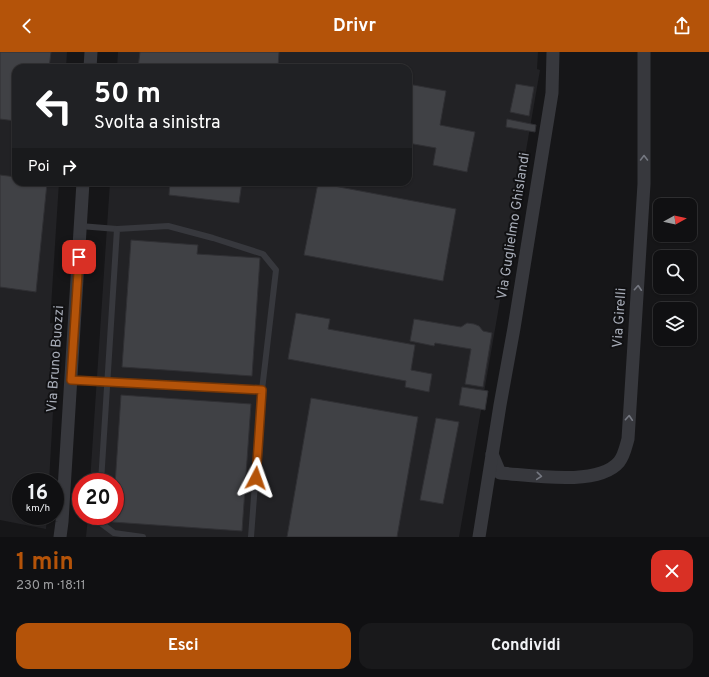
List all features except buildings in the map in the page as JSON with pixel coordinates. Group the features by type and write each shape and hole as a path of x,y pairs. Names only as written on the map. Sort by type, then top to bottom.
{"street":[{"path":"90,64 91,52"},
{"name":"Via Guglielmo Ghislandi","path":"479,537 552,94 553,52"},
{"name":"Via Girelli","path":"500,473 566,478 587,476 607,471 619,462 624,454 628,439 644,184 644,52"},
{"name":"Via Bruno Buozzi","path":"60,537 83,186"},
{"name":"Via Guglielmo Ghislandi","path":"479,537 500,473 500,405"},
{"path":"492,454 500,473"}],"lane":[{"path":"80,226 117,229 168,226 213,238 263,254 276,270 262,390 251,537"},
{"path":"102,473 117,229"},
{"path":"71,380 262,390"},
{"path":"103,525 114,533 143,537"}],"shaded area":[{"path":"0,52 67,52 66,64 12,64 12,186 59,186 50,323 58,324 50,473 12,473 12,522 0,520"},
{"path":"118,52 538,52 537,69 540,70 459,537 86,537 87,525 124,525 124,473 91,473 110,186 412,186 412,64 117,64"},
{"path":"26,525 46,525 46,529"}],"route":[{"path":"79,257 71,380 262,390 256,478"}]}
